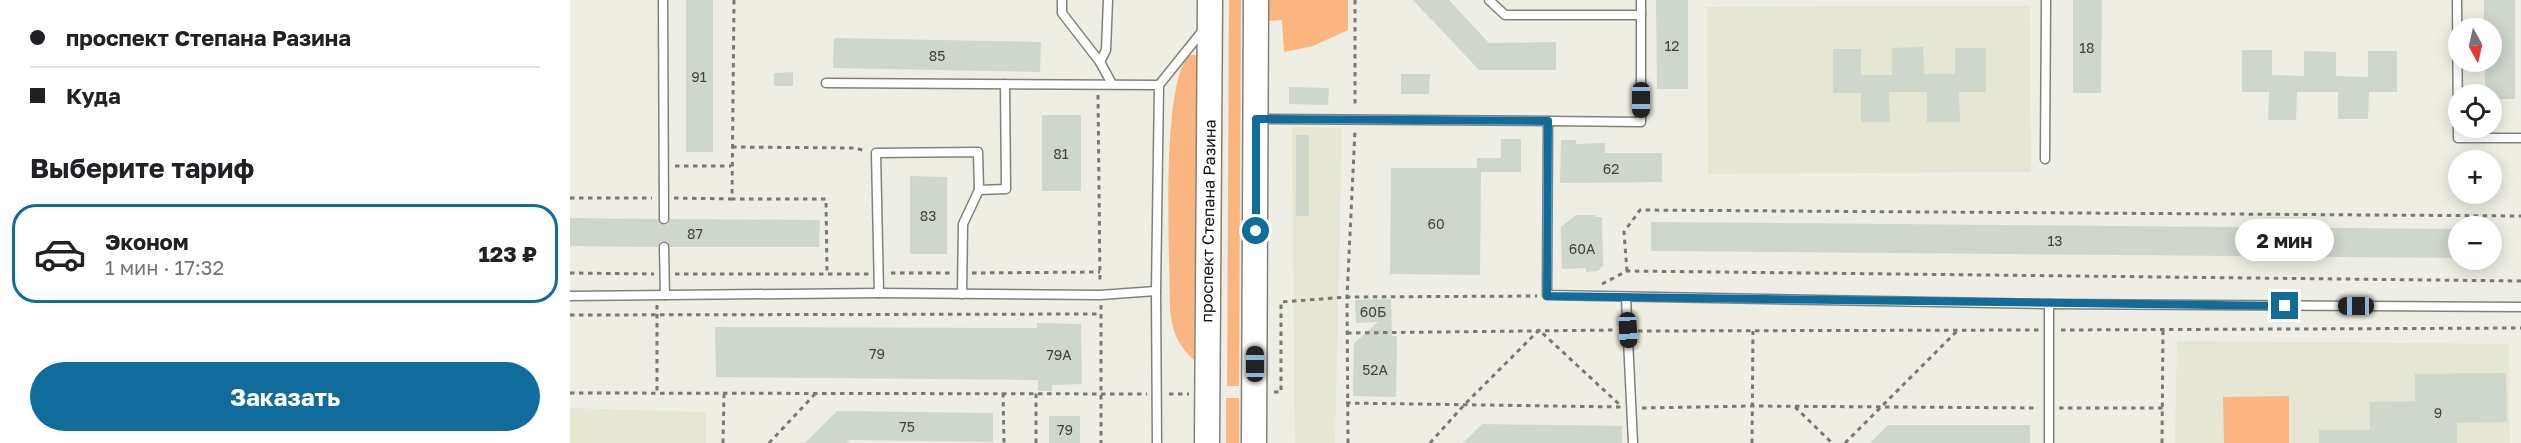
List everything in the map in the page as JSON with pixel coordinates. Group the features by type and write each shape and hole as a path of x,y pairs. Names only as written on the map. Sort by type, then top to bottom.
{"main road":[{"path":"1254,443 1256,0"},
{"name":"проспект Степана Разина","path":"1207,443 1210,11"}],"lane":[{"path":"663,0 664,219"},
{"path":"1062,0 1062,13 1100,62 1112,84"},
{"path":"1100,62 1106,50 1108,0"},
{"path":"1490,0 1505,15 1641,15"},
{"path":"1256,119 1641,122 1641,0"},
{"path":"2045,159 2046,0"},
{"path":"2457,0 2458,138 2521,138"},
{"path":"1157,443 1158,85 1210,11"},
{"path":"826,84 1158,85"},
{"path":"979,190 1005,189 1005,84"},
{"path":"1548,121 1547,296 2049,304 2521,307"},
{"path":"879,292 876,153 978,152 979,190 963,224 962,294"},
{"path":"661,296 664,246"},
{"path":"570,296 879,292 1100,295 1156,291"},
{"path":"1626,298 1633,443"},
{"path":"2049,304 2049,443"}],"path":[{"path":"734,0 732,200 826,199 826,274"},
{"path":"1348,443 1347,297 1355,121 1355,0"},
{"path":"1098,84 1101,443"},
{"path":"732,147 855,148 876,153"},
{"path":"672,166 732,166"},
{"path":"1627,271 1624,232 1640,210 2521,216"},
{"path":"1600,285 1627,271 2521,281"},
{"path":"570,273 1100,272"},
{"path":"657,394 657,315 661,296"},
{"path":"1281,392 1281,302 1347,297 1547,296"},
{"path":"570,315 1101,314"},
{"path":"1347,333 1539,330 1753,332 2521,328"},
{"path":"2162,443 2163,329"},
{"path":"1430,443 1465,404 1539,330"},
{"path":"1346,403 1623,408 1539,330"},
{"path":"1845,443 1957,331"},
{"path":"1752,443 1753,332"},
{"path":"570,393 1176,395"},
{"path":"723,443 724,393"},
{"path":"769,443 816,393"},
{"path":"1003,393 1004,443"},
{"path":"1036,393 1036,443"},
{"path":"1631,408 1794,406 2163,408"},
{"path":"1794,406 1832,443"}],"shaded area":[{"path":"1229,0 1241,0 1239,386 1227,386"},
{"path":"1268,0 1348,0 1348,30 1313,46 1284,52 1282,20 1268,21"},
{"path":"2030,6 2031,172 1708,174 1707,7"},
{"path":"1190,55 1196,55 1197,58 1194,360 1179,343 1172,324 1169,253 1170,134 1174,99 1181,71"},
{"path":"1292,127 1342,128 1335,443 1295,443"},
{"path":"2177,341 2509,344 2510,443 2175,443"},
{"path":"2289,396 2289,443 2224,443 2223,397"},
{"path":"1226,398 1239,398 1239,443 1226,443"},
{"path":"570,408 706,412 706,443 570,443"}],"building":[{"path":"686,0 713,0 713,152 686,152"},
{"path":"1413,0 1449,0 1489,43 1556,42 1556,70 1479,70"},
{"path":"1656,0 1688,0 1688,89 1657,89"},
{"path":"2073,0 2102,0 2101,93 2073,93"},
{"path":"2484,0 2515,0 2515,99 2502,99 2502,84 2485,84 2485,72 2502,72 2502,18 2484,18"},
{"path":"834,38 1041,42 1040,72 833,68"},
{"path":"1923,47 1924,74 1955,74 1955,48 1986,48 1986,92 1959,92 1960,122 1927,122 1927,92 1889,92 1890,122 1861,122 1861,93 1833,93 1833,49 1861,49 1861,75 1892,75 1892,48"},
{"path":"2242,50 2272,50 2272,75 2304,76 2304,51 2336,52 2336,76 2368,77 2368,51 2397,51 2397,92 2369,92 2368,119 2338,119 2338,92 2297,92 2296,120 2268,120 2269,92 2242,92"},
{"path":"793,72 793,86 774,86 774,73"},
{"path":"1401,74 1430,74 1429,94 1401,94"},
{"path":"1289,87 1329,88 1328,105 1289,104"},
{"path":"1042,115 1081,115 1081,191 1042,191"},
{"path":"1296,135 1309,135 1309,216 1296,216"},
{"path":"1501,139 1521,139 1521,172 1481,172 1480,275 1390,274 1391,168 1477,168 1477,158 1501,158"},
{"path":"1561,140 1576,140 1576,144 1605,143 1605,153 1662,153 1662,182 1560,183"},
{"path":"910,176 947,177 947,254 910,254"},
{"path":"1576,215 1602,217 1603,265 1598,271 1586,272 1586,268 1562,269 1561,227"},
{"path":"570,218 658,219 663,225 668,224 670,219 820,220 819,247 670,247 664,241 660,242 658,247 570,246"},
{"path":"1651,222 2448,229 2448,258 1651,251"},
{"path":"1391,299 1392,336 1397,336 1396,397 1353,396 1354,343 1378,322 1356,323 1355,300"},
{"path":"1037,323 1081,324 1082,384 1052,385 1052,391 1038,391 1038,380 716,377 715,327 1037,328"},
{"path":"2506,373 2507,422 2457,423 2457,443 2319,443 2319,430 2370,430 2370,402 2415,401 2415,374"},
{"path":"837,411 993,413 993,442 850,440 847,443 805,443"},
{"path":"1049,416 1080,416 1080,443 1049,443"},
{"path":"1482,424 1622,426 1622,443 1463,443"},
{"path":"1888,425 2030,425 2030,443 1870,443"}],"route":[{"path":"1256,231 1256,119 1548,121 1547,296 2285,306"}]}
